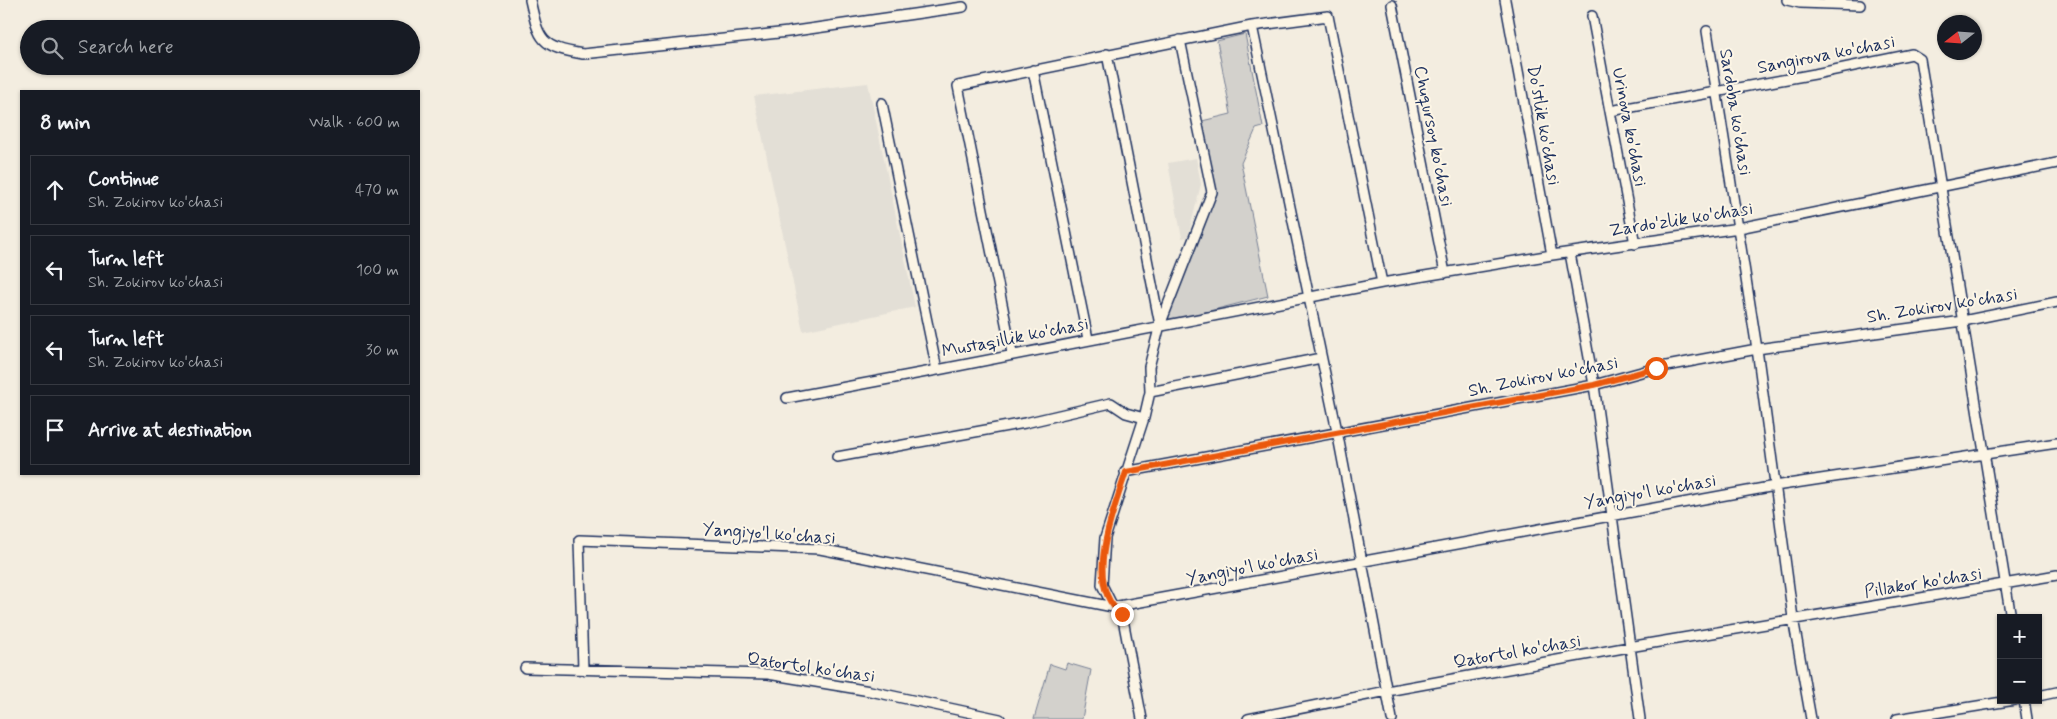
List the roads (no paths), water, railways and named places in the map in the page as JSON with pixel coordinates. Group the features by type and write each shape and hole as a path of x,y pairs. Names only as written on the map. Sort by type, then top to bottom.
{"street":[{"path":"530,0 537,33 549,45 562,50 583,54 788,32 963,7"},
{"name":"Do'stlik ko'chasi","path":"1506,0 1552,255"},
{"path":"1787,0 1800,3 1860,5"},
{"name":"Chuqursoy ko'chasi","path":"1392,6 1445,273"},
{"path":"1012,353 958,86 1107,54 1252,26 1328,16 1382,283"},
{"name":"Urinova ko'chasi","path":"1592,16 1635,244"},
{"path":"1252,26 1337,431 1392,719"},
{"name":"Sardoba ko'chasi","path":"1707,31 1739,228 1793,618 1810,719"},
{"path":"1142,719 1122,614 1113,607 1102,585 1105,538 1144,418 1150,392 1149,367 1160,325 1212,192 1180,40"},
{"path":"1107,54 1160,325"},
{"name":"Sangirova ko'chasi","path":"1610,111 1912,54 1920,59 2010,614"},
{"path":"1033,70 1088,339"},
{"name":"Mustaqillik ko'chasi","path":"882,103 937,370 1012,353 1308,297"},
{"name":"Zardo'zlik ko'chasi","path":"1308,297 1570,252 1739,228 2057,163"},
{"path":"1570,252 1594,385 1640,719"},
{"name":"Sh. Zokirov ko'chasi","path":"1126,472 1337,431 1594,385 1656,368 1757,349 1963,321 2057,302"},
{"path":"1150,392 1321,358"},
{"path":"787,398 937,370"},
{"path":"838,457 1025,423 1111,403 1126,413 1144,418"},
{"name":"Yangiyo'l ko'chasi","path":"583,669 579,540 820,549 1113,607 1612,514 1983,452 2057,443"},
{"name":"Pillakor ko'chasi","path":"1793,618 2005,585 2057,575"},
{"name":"Qatortol ko'chasi","path":"1248,719 1387,691 1793,618"},
{"name":"Qatortol ko'chasi","path":"526,668 768,674 870,691 1000,719"},
{"path":"2042,695 2057,692"},
{"path":"1897,719 1997,703"},
{"path":"2025,704 2027,719"}]}
